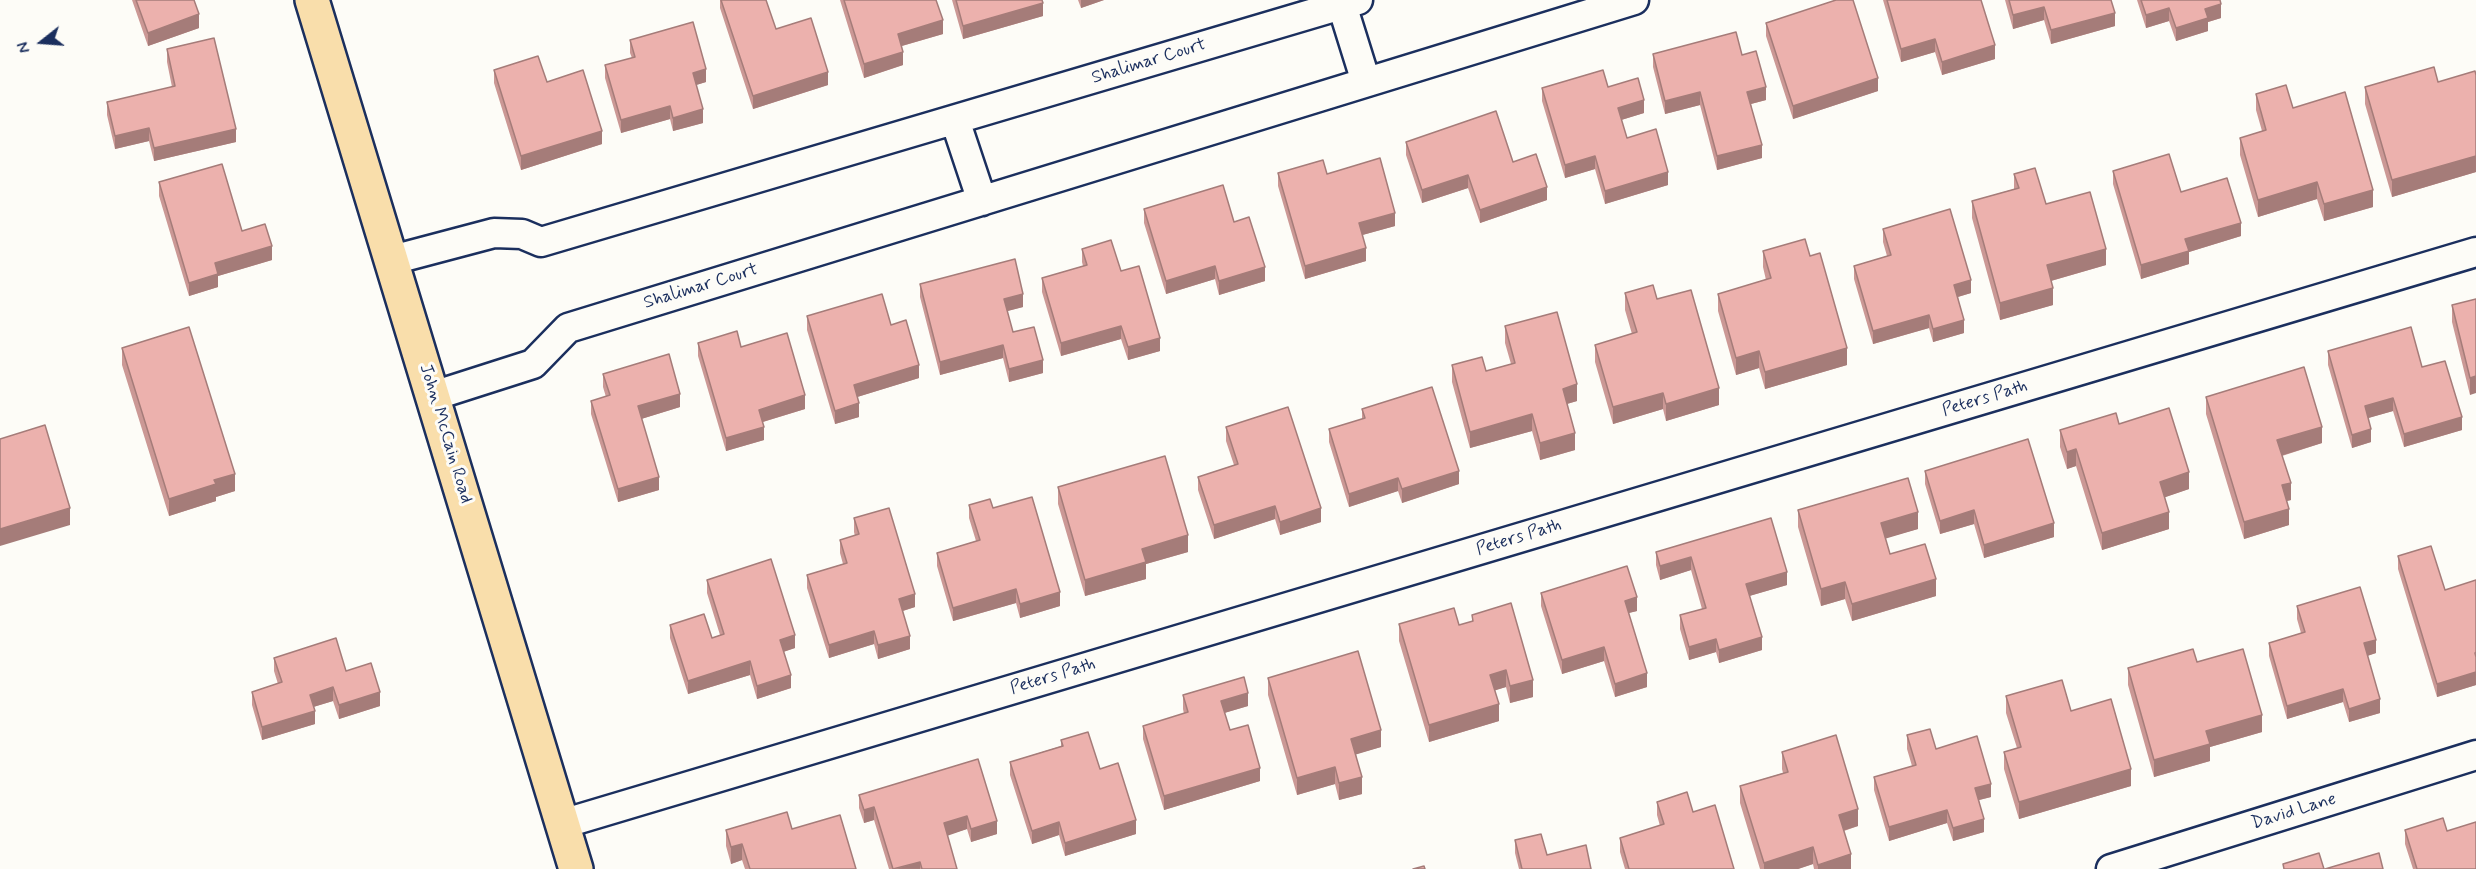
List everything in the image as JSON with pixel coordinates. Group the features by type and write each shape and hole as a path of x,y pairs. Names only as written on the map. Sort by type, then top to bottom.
{"main road":[{"name":"John McCain Road","path":"312,0 576,869"}],"street":[{"name":"Shalimar Court","path":"434,396 533,364 569,328 1634,0"},
{"name":"Shalimar Court","path":"392,260 494,233 522,234 541,242 1350,2 1366,82"},
{"path":"955,120 982,201"},
{"name":"Peters Path","path":"562,824 2476,252"},
{"name":"David Lane","path":"2111,869 2476,755"}],"building":[{"path":"136,0 194,0 199,14 148,33"},
{"path":"721,0 766,0 776,29 811,18 828,72 753,96"},
{"path":"844,0 936,0 943,20 898,34 903,52 864,64"},
{"path":"956,0 1042,0 1043,3 963,26"},
{"path":"1836,0 1853,0 1878,78 1793,106 1766,23"},
{"path":"1887,0 1981,0 1995,45 1942,62 1935,39 1901,49"},
{"path":"2009,0 2111,0 2115,13 2051,30 2044,7 2013,15"},
{"path":"2141,0 2220,0 2221,4 2205,9 2208,18 2176,28 2169,8 2146,15"},
{"path":"693,22 706,69 693,73 703,109 673,118 670,106 621,120 605,65 635,57 630,40"},
{"path":"1736,32 1742,55 1756,51 1766,87 1747,92 1762,145 1717,156 1700,92 1665,101 1653,54"},
{"path":"214,38 236,129 154,148 149,128 115,136 107,102 175,86 167,49"},
{"path":"538,56 547,82 583,70 602,131 521,156 494,70"},
{"path":"2434,67 2438,82 2475,71 2476,156 2392,180 2365,87"},
{"path":"1603,70 1608,87 1638,78 1644,100 1618,108 1627,138 1656,129 1668,172 1605,191 1595,156 1565,165 1542,88"},
{"path":"2286,85 2293,108 2345,92 2373,190 2324,204 2317,182 2258,200 2240,138 2266,130 2256,94"},
{"path":"1496,111 1513,162 1536,154 1547,187 1480,210 1468,175 1422,190 1406,142"},
{"path":"2169,154 2181,192 2227,178 2241,223 2185,239 2189,251 2141,265 2113,171"},
{"path":"1380,158 1395,213 1359,223 1366,248 1305,266 1278,173 1323,160 1327,174"},
{"path":"222,164 242,231 265,224 272,246 215,263 218,274 189,283 159,182"},
{"path":"2035,168 2046,204 2090,192 2106,249 2047,265 2053,288 2000,303 1972,201 2019,188 2014,174"},
{"path":"1223,185 1234,222 1249,217 1265,267 1219,281 1215,266 1166,281 1144,209"},
{"path":"1950,209 1971,280 1954,285 1964,320 1933,329 1929,315 1873,331 1854,266 1891,255 1883,229"},
{"path":"1805,239 1810,256 1820,253 1847,348 1765,372 1759,351 1736,358 1718,294 1771,278 1763,251"},
{"path":"1111,240 1121,271 1139,266 1160,338 1128,347 1121,326 1061,343 1042,278 1087,265 1082,249"},
{"path":"1015,259 1023,294 1004,299 1013,332 1034,327 1043,360 1009,369 1003,345 940,362 920,284"},
{"path":"1653,285 1657,299 1691,290 1719,388 1666,404 1663,393 1613,407 1595,345 1637,332 1625,293"},
{"path":"882,294 891,325 906,320 919,365 854,385 859,403 835,411 807,316"},
{"path":"2476,299 2476,376 2470,378 2452,305"},
{"path":"1557,312 1577,384 1563,389 1575,433 1540,443 1532,414 1470,432 1452,365 1482,357 1486,371 1515,363 1505,326"},
{"path":"189,327 235,474 214,480 216,484 169,499 122,348"},
{"path":"2411,327 2422,367 2445,361 2462,417 2404,434 2393,398 2365,406 2371,429 2352,435 2328,351"},
{"path":"737,331 741,347 787,333 805,395 759,410 764,427 726,438 698,343"},
{"path":"669,354 680,394 638,406 659,477 618,489 591,401 610,395 603,374"},
{"path":"2304,367 2322,427 2277,440 2291,483 2282,485 2289,509 2244,522 2206,397"},
{"path":"1432,387 1459,471 1402,489 1398,478 1349,494 1329,429 1365,418 1362,409"},
{"path":"1288,407 1321,508 1280,522 1275,506 1214,525 1198,477 1238,464 1226,427"},
{"path":"2169,408 2189,472 2160,482 2169,512 2102,533 2076,449 2067,452 2060,430 2116,413 2119,424"},
{"path":"45,425 70,508 0,529 0,439"},
{"path":"2028,439 2054,523 1984,545 1974,510 1940,521 1925,471"},
{"path":"1165,456 1188,535 1142,549 1146,562 1085,580 1058,487"},
{"path":"1908,478 1918,512 1881,523 1890,554 1925,544 1936,579 1852,604 1845,582 1821,589 1798,510"},
{"path":"1032,497 1060,592 1020,604 1016,589 953,608 937,553 980,540 969,505 990,499 993,508"},
{"path":"889,508 915,594 899,599 910,636 878,645 874,631 829,645 807,575 847,563 840,540 859,534 854,518"},
{"path":"1771,518 1787,572 1746,584 1762,637 1719,650 1716,639 1689,647 1680,615 1706,608 1691,557 1660,566 1656,552"},
{"path":"2431,546 2445,590 2476,580 2476,672 2437,684 2398,556"},
{"path":"771,559 795,635 780,640 791,675 757,686 750,661 688,681 670,625 704,614 712,638 724,634 707,580"},
{"path":"1627,566 1637,597 1625,601 1647,673 1615,684 1604,647 1562,660 1541,593"},
{"path":"2360,587 2376,640 2364,643 2380,699 2349,709 2343,689 2287,706 2269,643 2305,632 2297,606"},
{"path":"1511,603 1533,680 1510,686 1506,670 1490,675 1499,704 1429,725 1399,624 1454,608 1459,625 1473,621 1472,615"},
{"path":"336,638 346,671 371,663 380,692 339,705 333,687 310,695 315,711 262,727 252,692 282,682 274,658"},
{"path":"2193,649 2197,662 2243,649 2262,715 2206,731 2210,744 2154,760 2128,668"},
{"path":"1358,651 1381,730 1351,739 1362,777 1339,783 1335,767 1297,778 1268,678"},
{"path":"1244,677 1248,693 1221,701 1230,730 1248,725 1260,768 1164,796 1143,726 1188,712 1183,695"},
{"path":"2062,680 2071,711 2111,699 2131,769 2019,802 2004,752 2021,747 2006,696"},
{"path":"1930,729 1936,749 1977,736 1991,784 1975,788 1984,819 1953,828 1947,810 1889,827 1874,777 1916,765 1907,735"},
{"path":"1088,732 1100,769 1118,763 1136,820 1065,843 1059,822 1032,831 1010,762 1063,746 1061,740"},
{"path":"1836,735 1858,809 1839,815 1851,854 1818,865 1813,847 1764,863 1740,786 1788,772 1782,752"},
{"path":"978,759 997,821 971,829 967,816 944,823 957,869 922,869 920,862 893,869 874,807 864,810 859,795"},
{"path":"1687,792 1693,812 1715,805 1734,869 1629,869 1620,838 1664,824 1657,802"},
{"path":"787,812 792,829 840,815 856,869 750,869 742,844 731,847 726,830"},
{"path":"2443,818 2447,831 2476,822 2476,869 2417,869 2405,830"},
{"path":"1541,834 1547,855 1586,845 1591,869 1522,869 1515,840"},
{"path":"2319,853 2324,869 2284,869 2283,864"},
{"path":"2379,853 2383,869 2325,869"}]}
